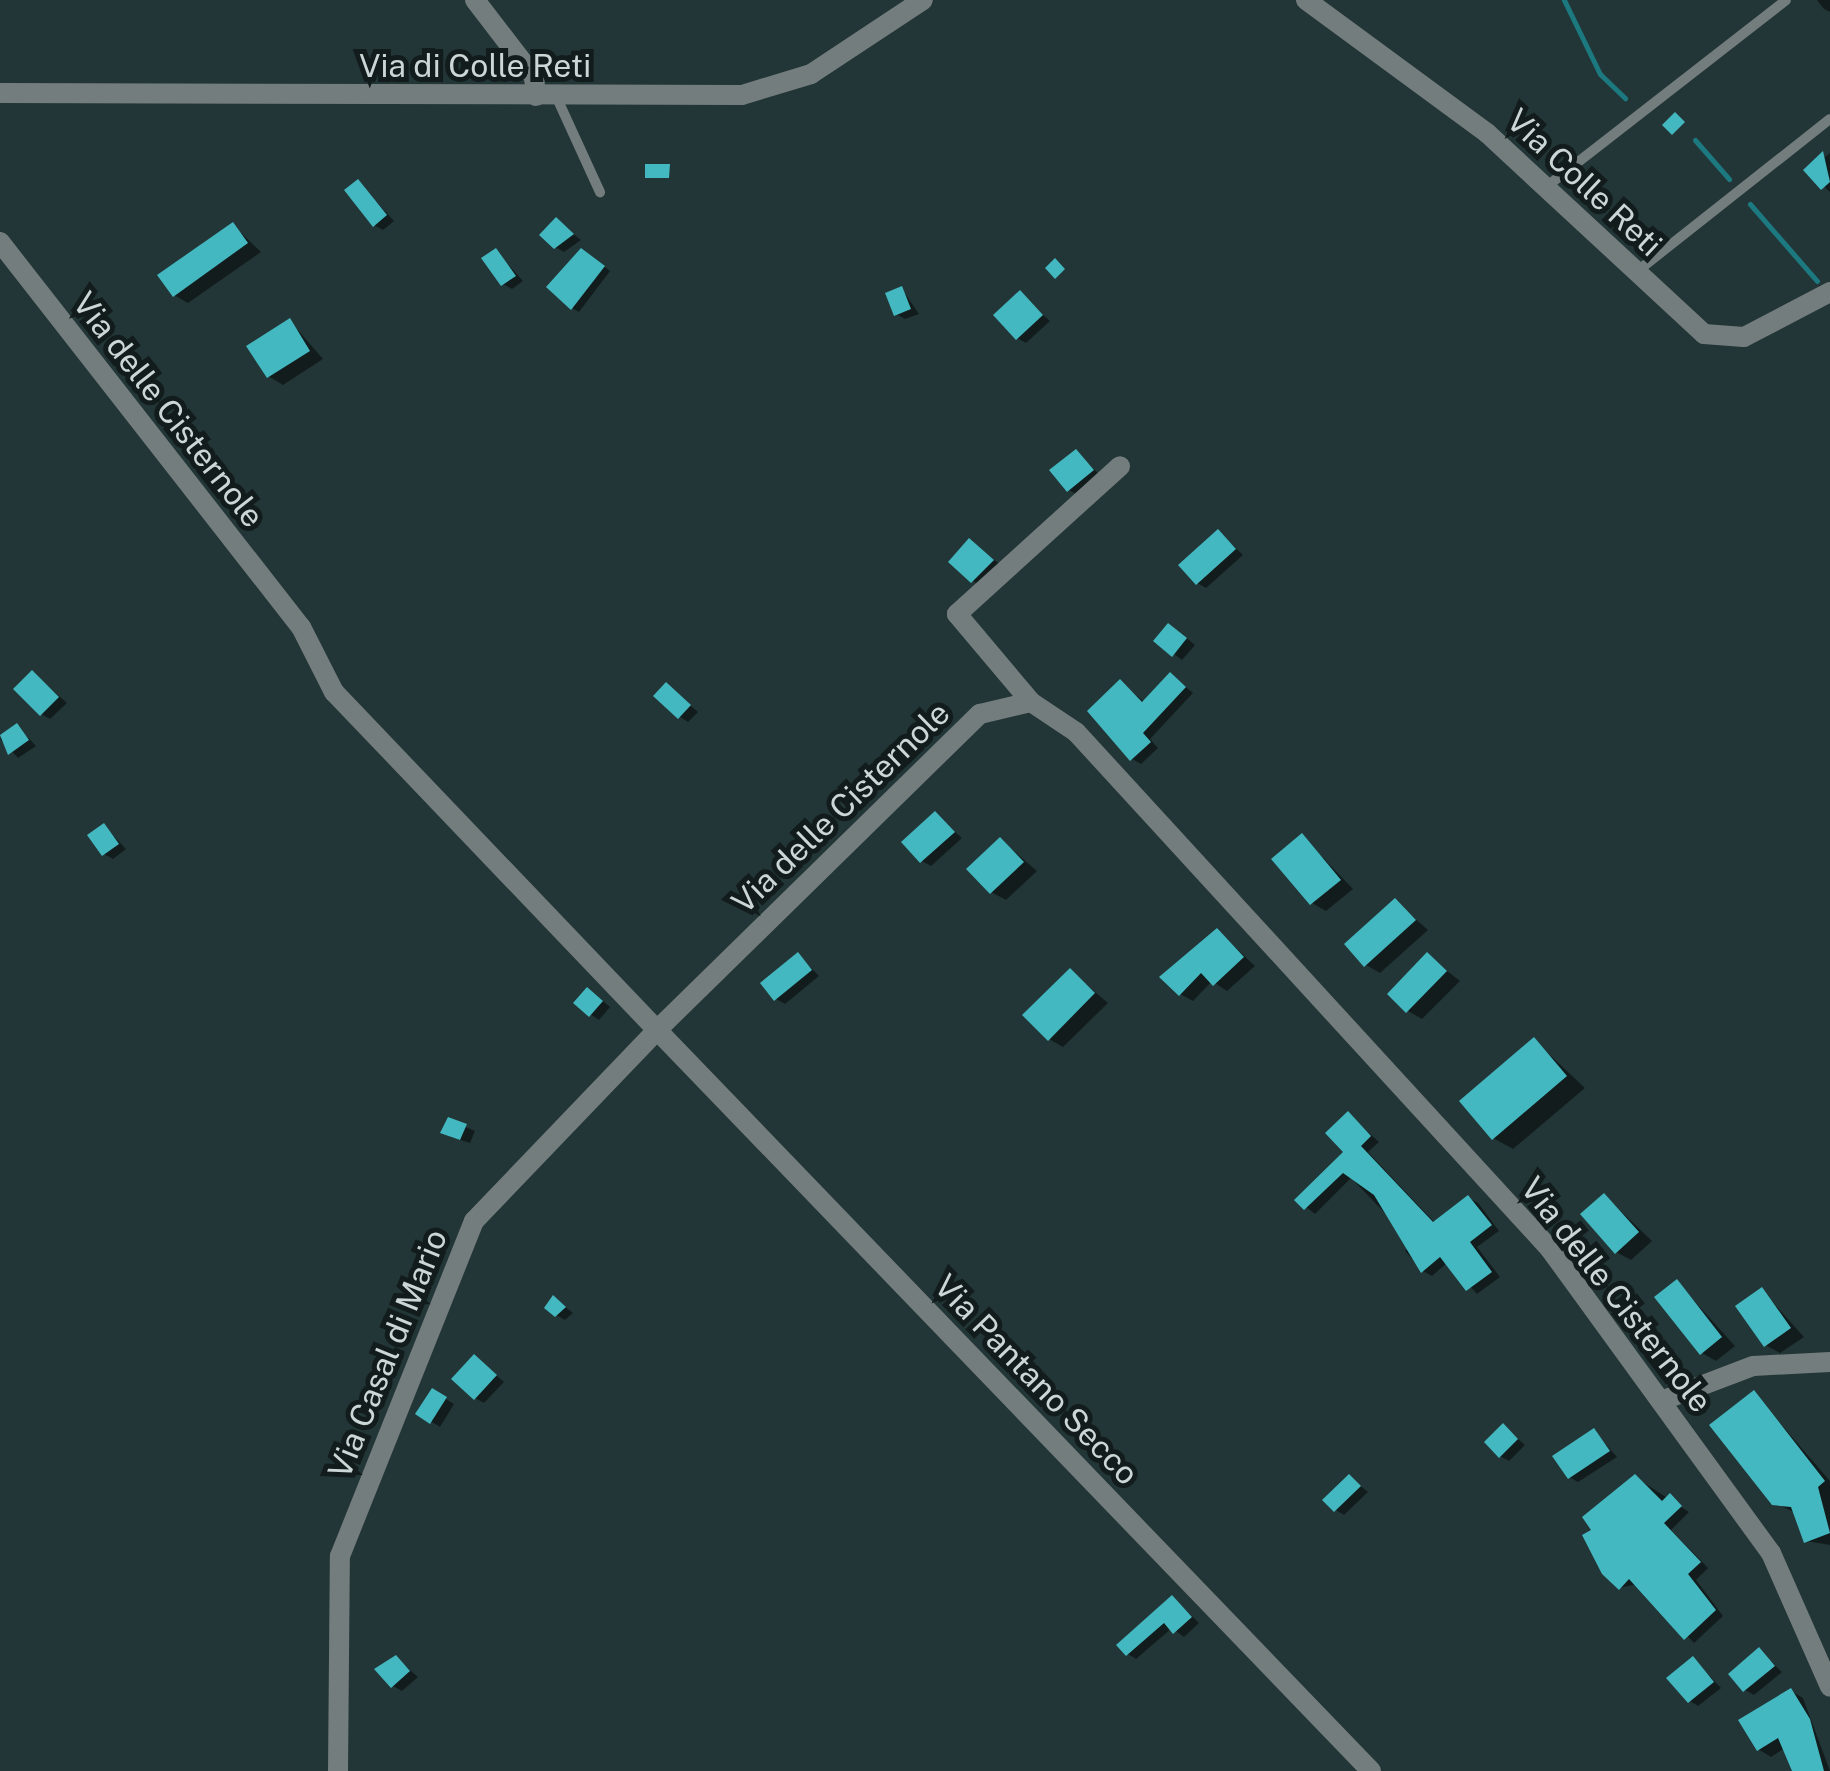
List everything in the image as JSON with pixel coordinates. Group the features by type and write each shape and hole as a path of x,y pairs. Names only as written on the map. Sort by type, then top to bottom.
{"street":[{"path":"474,0 546,96"},
{"name":"Via di Colle Reti","path":"0,94 546,96 772,90 821,69 923,0"},
{"name":"Via Colle Reti","path":"1306,0 1458,108 1635,273 1722,340 1830,292"},
{"name":"Via delle Cisternole","path":"0,242 301,627 334,692 656,1030 980,714 1031,702 1076,732 1537,1235 1771,1553 1830,1687"},
{"path":"1031,702 957,614 1120,466"},
{"name":"Via Casal di Mario","path":"338,1771 340,1556 474,1221 656,1030"},
{"name":"Via Pantano Secco","path":"656,1030 1371,1771"},
{"path":"1662,1401 1753,1366 1830,1362"}],"lane":[{"path":"1546,187 1786,0"},
{"path":"546,96 600,192"},
{"path":"1635,273 1830,119"}],"building":[{"path":"1675,112 1685,122 1672,135 1662,125"},
{"path":"1823,151 1830,182 1821,190 1803,170"},
{"path":"645,164 670,164 669,178 645,178"},
{"path":"358,179 387,215 373,227 344,190"},
{"path":"556,217 574,234 554,249 539,235"},
{"path":"233,222 248,243 173,297 157,275"},
{"path":"496,248 516,276 501,286 481,258"},
{"path":"581,248 605,266 571,310 546,287"},
{"path":"1055,258 1065,269 1055,279 1045,268"},
{"path":"902,286 911,309 894,316 885,293"},
{"path":"1020,290 1043,315 1016,340 993,315"},
{"path":"290,318 310,351 267,378 246,346"},
{"path":"1076,449 1094,470 1067,492 1049,470"},
{"path":"1218,529 1236,549 1196,585 1178,565"},
{"path":"969,538 994,560 971,583 948,562"},
{"path":"1168,623 1187,638 1172,657 1153,641"},
{"path":"32,670 59,697 40,716 13,689"},
{"path":"1170,672 1186,687 1143,733 1151,742 1130,761 1087,711 1120,679 1142,702"},
{"path":"666,682 691,705 678,719 653,696"},
{"path":"17,723 29,740 8,755 0,735"},
{"path":"935,811 955,832 920,863 901,842"},
{"path":"104,823 119,844 102,856 87,835"},
{"path":"1302,833 1341,880 1310,905 1271,859"},
{"path":"1000,837 1024,862 990,894 966,869"},
{"path":"1395,898 1416,920 1364,967 1344,944"},
{"path":"1217,928 1244,957 1213,986 1201,973 1179,996 1159,977"},
{"path":"798,952 812,970 774,1001 760,983"},
{"path":"1427,952 1447,971 1406,1013 1387,994"},
{"path":"1070,968 1095,993 1048,1041 1022,1015"},
{"path":"587,987 603,1001 589,1017 573,1003"},
{"path":"1534,1037 1567,1076 1492,1140 1459,1101"},
{"path":"1348,1111 1371,1136 1361,1146 1433,1222 1468,1195 1492,1225 1470,1242 1492,1272 1466,1291 1440,1257 1421,1273 1374,1195 1343,1173 1304,1210 1294,1200 1343,1152 1325,1133"},
{"path":"448,1117 467,1124 460,1140 440,1133"},
{"path":"1604,1193 1639,1232 1615,1254 1580,1214"},
{"path":"1677,1279 1722,1337 1700,1355 1654,1297"},
{"path":"1762,1287 1791,1328 1764,1347 1735,1306"},
{"path":"553,1295 566,1307 555,1317 544,1308"},
{"path":"474,1354 497,1375 474,1400 451,1379"},
{"path":"432,1388 447,1397 430,1424 415,1414"},
{"path":"1754,1390 1825,1481 1818,1487 1830,1533 1804,1543 1791,1507 1772,1505 1709,1425"},
{"path":"1503,1423 1518,1439 1499,1458 1484,1442"},
{"path":"1594,1428 1610,1451 1568,1479 1552,1456"},
{"path":"1349,1474 1361,1486 1334,1512 1322,1500"},
{"path":"1635,1474 1662,1501 1670,1493 1682,1506 1664,1523 1701,1562 1688,1574 1716,1610 1684,1640 1629,1579 1619,1590 1602,1574 1582,1535 1591,1530 1582,1517"},
{"path":"1172,1595 1192,1617 1173,1634 1164,1623 1126,1656 1116,1645"},
{"path":"1759,1647 1775,1666 1743,1692 1728,1674"},
{"path":"396,1655 410,1671 391,1688 374,1669"},
{"path":"1693,1656 1714,1682 1688,1703 1666,1678"},
{"path":"1791,1688 1810,1719 1824,1771 1792,1771 1778,1738 1757,1751 1738,1720"}],"waterway":[{"path":"1564,0 1600,74 1625,98"},
{"path":"1695,140 1729,179"},
{"path":"1750,204 1817,281"}]}
